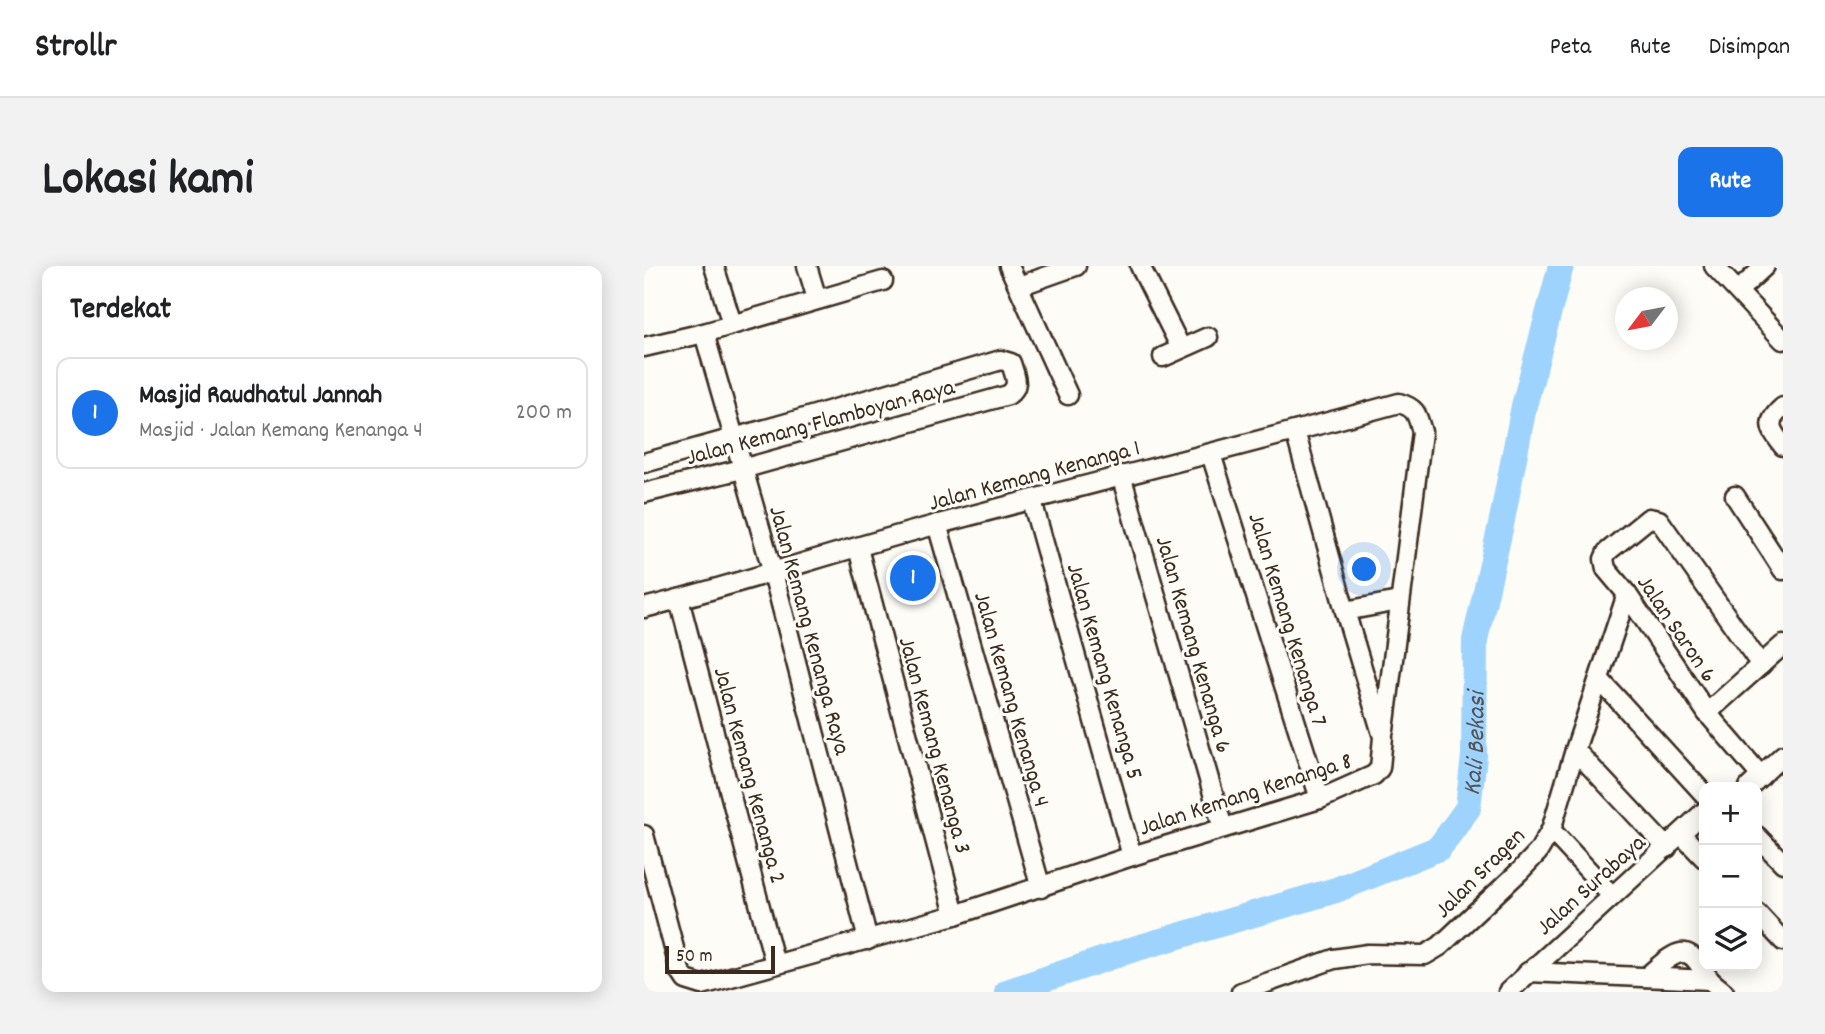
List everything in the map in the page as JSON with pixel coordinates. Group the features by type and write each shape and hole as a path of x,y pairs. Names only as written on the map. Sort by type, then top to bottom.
{"street":[{"path":"714,266 732,324"},
{"path":"807,266 817,299"},
{"path":"1009,266 1068,395"},
{"path":"1019,286 1076,266"},
{"path":"1140,266 1181,348"},
{"path":"1714,266 1779,330"},
{"path":"1738,291 1765,266"},
{"path":"644,346 704,333 883,281"},
{"name":"Jalan Kemang Kenanga Raya","path":"704,333 773,573 868,940"},
{"path":"1163,357 1208,337"},
{"name":"Jalan Kemang Flamboyan Raya","path":"644,463 1001,360 1011,363 1017,384 1016,390 1008,394 742,469 644,493"},
{"name":"Jalan Kemang Kenanga 1","path":"644,608 937,524 1211,454 1399,402 1410,406 1418,416 1422,432 1399,601"},
{"path":"1783,407 1770,422 1783,446"},
{"name":"Jalan Kemang Kenanga 8","path":"644,835 680,971 686,980 702,985 955,915 1132,856 1320,799 1374,775 1380,768 1383,737 1295,431"},
{"name":"Jalan Kemang Kenanga 7","path":"1211,454 1320,799"},
{"name":"Jalan Kemang Kenanga 6","path":"1121,475 1223,828"},
{"path":"1735,496 1783,570"},
{"name":"Jalan Kemang Kenanga 5","path":"1032,500 1132,856"},
{"name":"Jalan Saron 6","path":"1755,782 1627,594 1606,569 1604,559 1607,552 1648,518 1658,520 1761,665"},
{"name":"Jalan Kemang Kenanga 4","path":"937,524 1041,888"},
{"name":"Jalan Kemang Kenanga 3","path":"858,548 955,915"},
{"name":"Jalan Sragen","path":"1241,992 1350,956 1425,955 1434,951 1529,862 1551,830 1627,594"},
{"name":"Jalan Kemang Kenanga 2","path":"679,599 775,964"},
{"path":"1345,611 1399,601 1383,737"},
{"path":"1707,713 1783,645"},
{"path":"1600,680 1699,789"},
{"path":"1575,750 1667,848"},
{"path":"1755,782 1783,755"},
{"name":"Jalan Surabaya","path":"1508,992 1699,817"},
{"path":"1551,830 1612,896"},
{"path":"1682,834 1699,853"},
{"path":"1762,841 1783,863"},
{"path":"1762,918 1783,941"},
{"path":"1646,977 1668,959 1682,953 1690,954 1710,980 1724,992"},
{"path":"1528,972 1710,980"}],"building":[{"path":"930,559 931,583 896,592 894,574 902,573 902,562"}],"waterway":[{"name":"Kali Bekasi","path":"1007,992 1134,949 1336,890 1439,848 1468,808 1474,756 1475,640 1524,406 1561,266"}],"place":[{"name":"Masjid Raudhatul Jannah","path":"913,578"}]}
